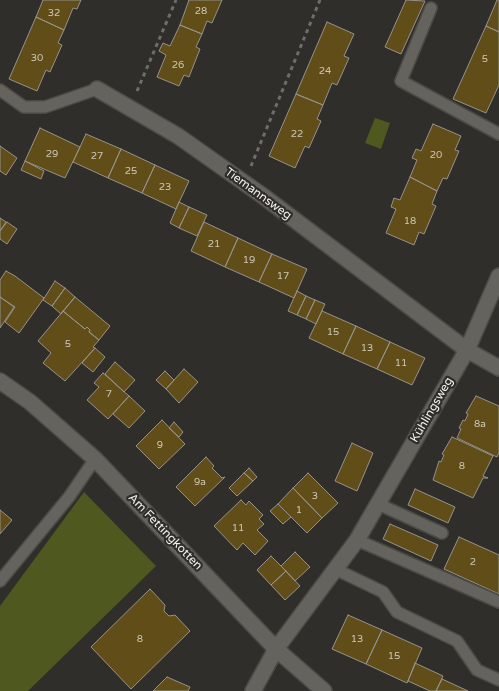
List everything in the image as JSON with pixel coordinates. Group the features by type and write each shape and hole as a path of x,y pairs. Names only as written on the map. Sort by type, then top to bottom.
{"street":[{"name":"Tiemannsweg","path":"97,89 178,136 244,183 467,350 499,368"},
{"name":"Kühlingsweg","path":"253,691 276,649 357,540 467,350 499,276"},
{"name":"Am Fettingkotten","path":"0,381 30,402 95,459 276,649 324,691"}],"lane":[{"path":"431,8 401,81 499,134"},
{"name":"Tiemannsweg","path":"0,90 24,107 45,107 97,89"},
{"path":"0,581 70,498 95,459"},
{"path":"378,504 442,533"},
{"path":"357,540 499,602"},
{"path":"335,569 383,592 397,612 457,641 477,670 499,680"}],"path":[{"path":"130,108 176,0"},
{"path":"244,183 320,0"}],"green space":[{"path":"375,118 390,123 381,149 365,143"},
{"path":"84,492 156,566 28,691 0,691 0,606"}],"building":[{"path":"43,0 81,0 77,9 73,8 64,30 36,17"},
{"path":"189,0 222,0 212,23 207,21 202,34 180,25"},
{"path":"406,0 425,1 401,54 385,47"},
{"path":"497,0 499,0 499,32 486,26"},
{"path":"36,17 64,30 58,43 62,45 50,72 46,70 37,91 9,79"},
{"path":"327,22 354,34 344,56 349,58 337,85 332,83 323,105 296,94"},
{"path":"180,25 202,34 196,47 200,49 189,77 184,75 179,86 157,77 166,55 159,51 163,43 170,46"},
{"path":"486,26 499,32 499,85 486,113 453,99"},
{"path":"296,94 323,105 317,119 321,121 309,148 305,146 295,168 269,156"},
{"path":"433,124 461,136 455,150 459,151 447,179 443,178 437,191 410,177 417,160 412,158 416,149 421,151"},
{"path":"40,128 80,147 65,178 25,161"},
{"path":"86,134 121,149 108,178 73,162"},
{"path":"0,146 17,158 6,175 0,171"},
{"path":"121,149 155,165 142,193 108,178"},
{"path":"25,161 44,171 41,179 21,170"},
{"path":"155,165 189,181 176,209 142,193"},
{"path":"410,177 437,191 432,204 436,206 424,234 419,232 414,245 386,233 396,209 391,207 394,198 400,200"},
{"path":"179,202 189,207 179,228 170,223"},
{"path":"189,207 207,215 197,236 179,228"},
{"path":"0,218 6,222 0,231"},
{"path":"7,222 17,229 7,244 0,239 0,231"},
{"path":"204,222 238,238 225,267 191,251"},
{"path":"238,238 272,254 259,282 225,267"},
{"path":"272,254 307,269 294,298 259,282"},
{"path":"6,271 44,298 19,333 5,322 15,307 0,297 0,280"},
{"path":"55,281 65,288 52,306 43,300"},
{"path":"65,288 75,297 61,314 52,306"},
{"path":"297,291 306,296 297,315 288,311"},
{"path":"306,296 315,300 306,319 297,315"},
{"path":"0,297 14,307 0,328"},
{"path":"75,297 110,326 99,340 89,332 90,330 87,327 85,329 63,311"},
{"path":"315,300 325,304 316,324 306,319"},
{"path":"63,311 85,329 87,327 90,330 89,332 99,340 93,347 95,348 65,381 43,363 51,353 38,341"},
{"path":"322,311 356,326 343,354 309,338"},
{"path":"356,326 390,342 377,369 343,354"},
{"path":"390,342 425,358 412,385 377,369"},
{"path":"95,348 105,357 93,372 82,363"},
{"path":"115,362 135,380 124,392 105,374"},
{"path":"184,369 198,382 179,403 166,389"},
{"path":"165,371 174,380 166,389 156,380"},
{"path":"103,373 129,396 108,419 87,400 99,387 94,383"},
{"path":"129,396 145,411 129,428 113,414"},
{"path":"476,396 499,406 499,453 497,457 457,438 461,429 459,428 463,420 465,421 468,414 466,413"},
{"path":"162,420 185,444 159,469 136,446"},
{"path":"174,422 183,432 179,437 169,428"},
{"path":"452,437 493,456 483,476 488,478 483,478 473,498 433,480 439,461 441,462 444,455 442,454"},
{"path":"352,443 373,453 357,491 335,481"},
{"path":"206,457 214,466 212,468 222,478 225,477 195,506 176,487"},
{"path":"249,468 257,477 253,481 244,473"},
{"path":"244,473 253,481 237,496 229,488"},
{"path":"308,473 338,503 322,518 293,488"},
{"path":"293,488 322,518 307,533 278,504"},
{"path":"415,489 455,507 448,523 408,505"},
{"path":"241,500 246,505 249,501 263,515 259,519 264,524 257,530 268,541 255,555 243,543 237,550 214,526"},
{"path":"278,504 291,517 283,524 270,511"},
{"path":"0,510 12,520 0,534"},
{"path":"390,524 438,545 431,561 383,539"},
{"path":"459,537 499,555 499,594 444,569"},
{"path":"295,552 310,567 295,581 281,566"},
{"path":"271,556 286,571 271,585 257,570"},
{"path":"286,571 300,586 285,600 271,585"},
{"path":"150,589 165,605 164,611 169,616 175,615 190,631 131,689 91,647"},
{"path":"348,615 382,630 366,664 332,649"},
{"path":"382,630 422,648 407,683 366,664"},
{"path":"415,663 443,676 436,691 430,691 408,681"},
{"path":"167,677 190,687 188,691 153,691"},
{"path":"442,679 468,691 436,691"}]}
